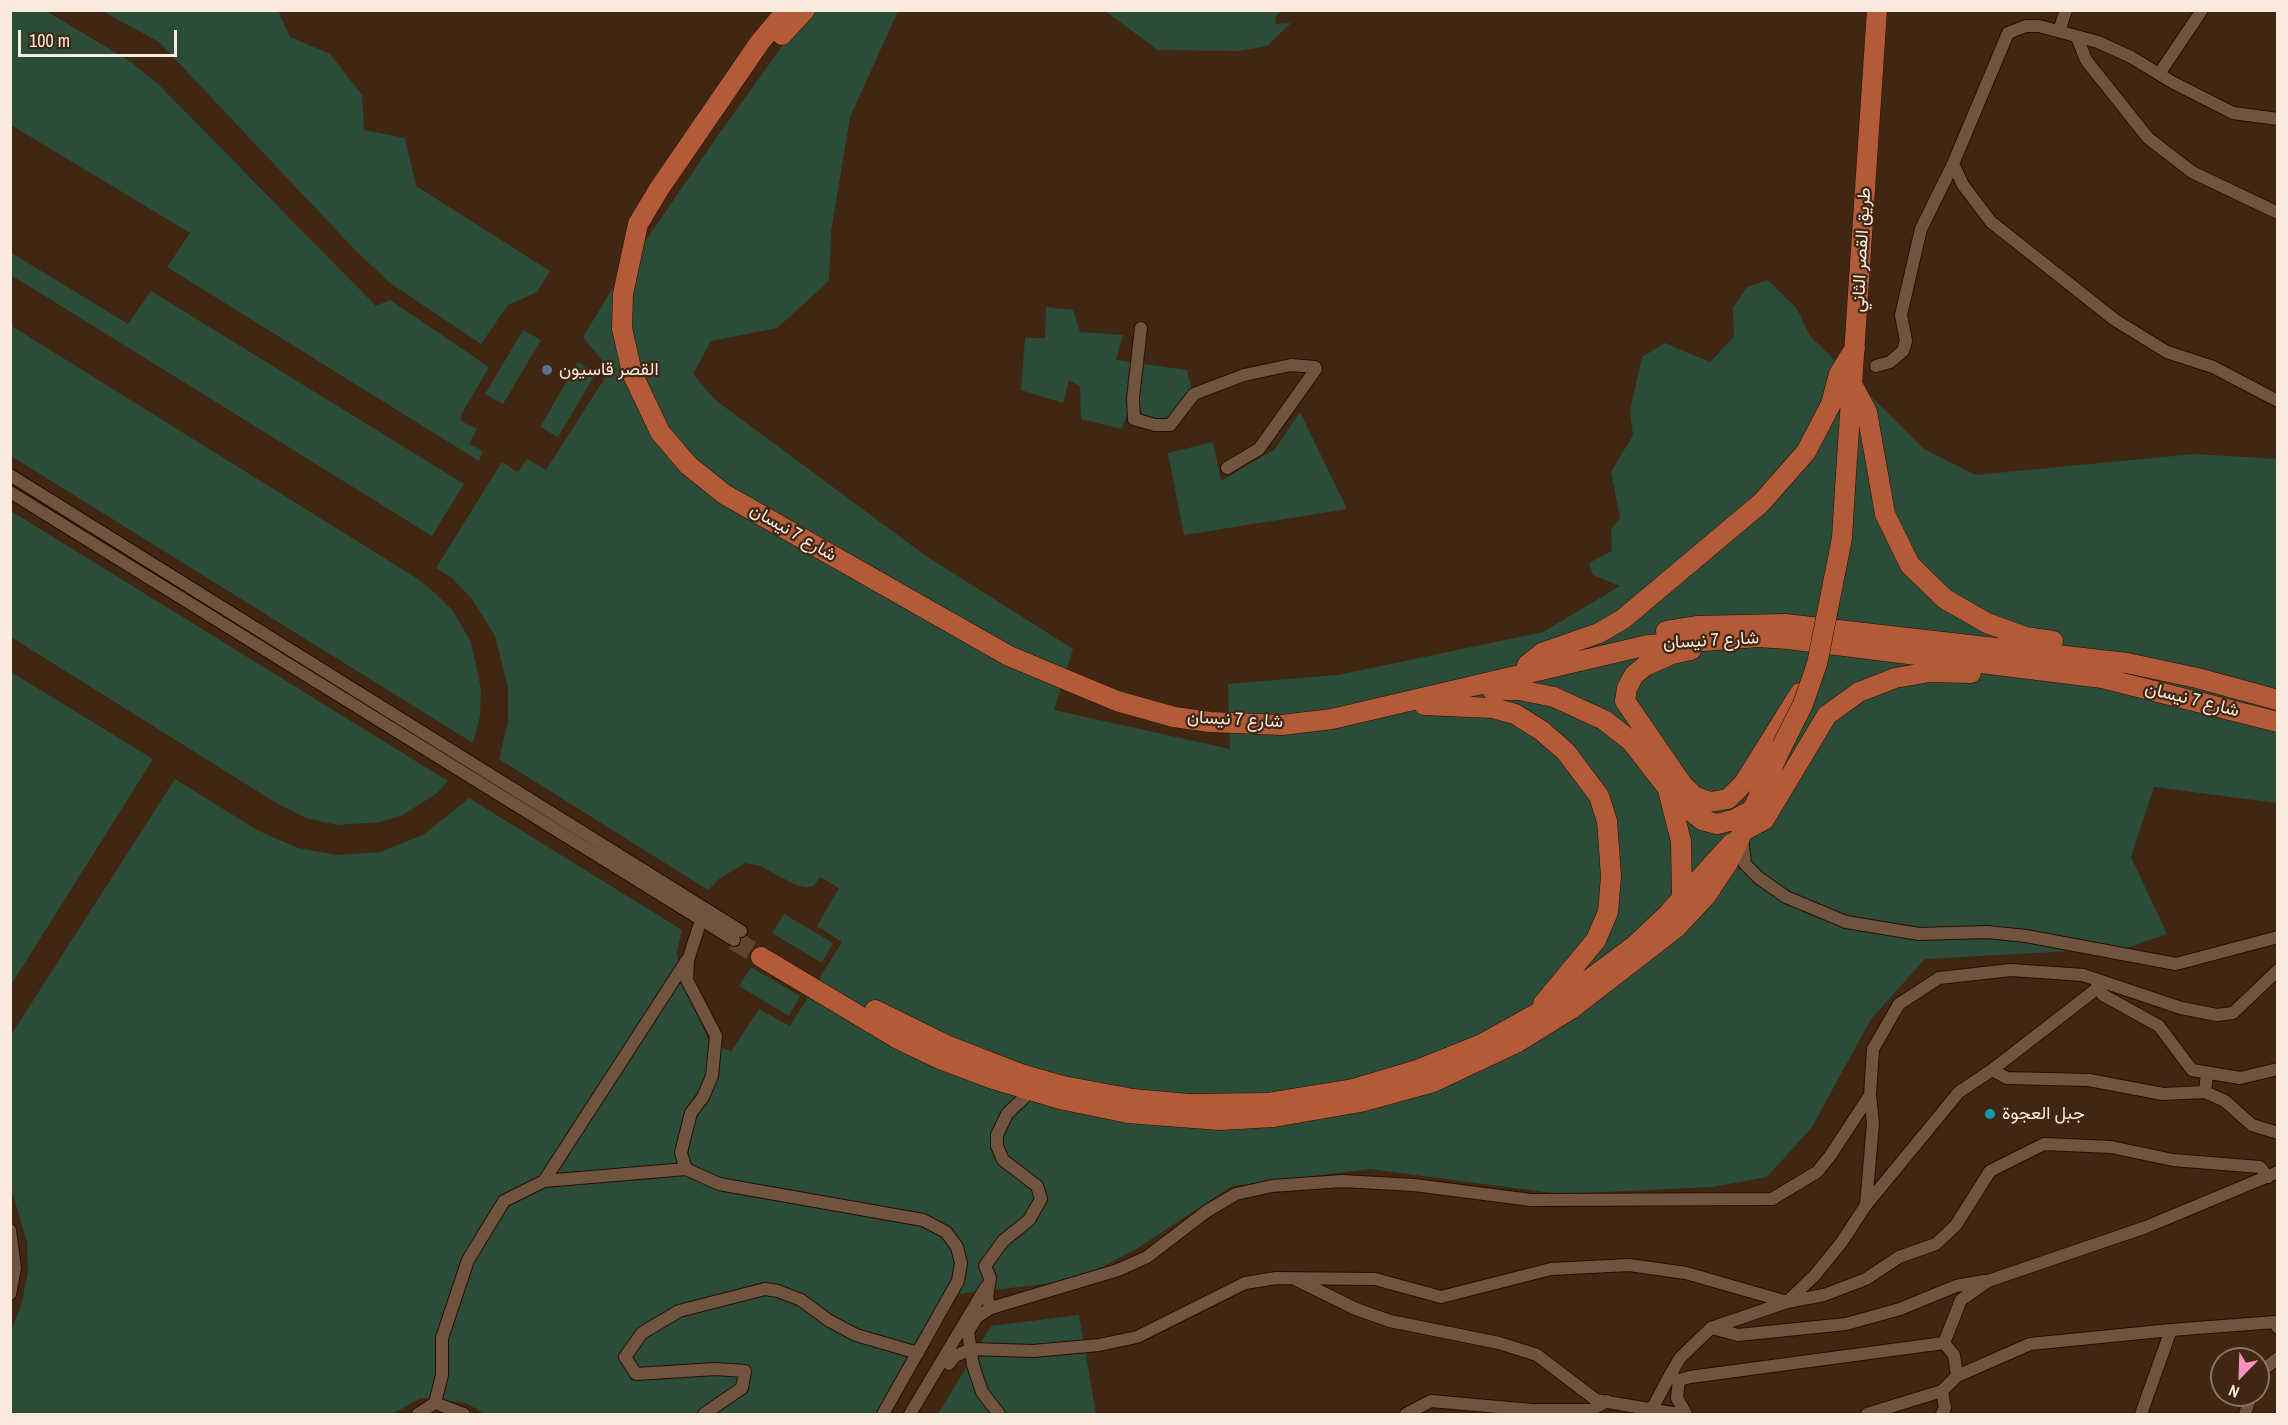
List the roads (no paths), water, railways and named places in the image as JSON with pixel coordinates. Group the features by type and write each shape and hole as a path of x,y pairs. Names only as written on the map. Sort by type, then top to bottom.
{"main road":[{"name":"شارع 7 نيسان","path":"787,10 760,42 658,189 639,224 628,261 623,294 622,328 632,373 660,432 688,465 724,494 1009,656 1117,701 1174,717 1210,722 1282,725 1332,719 1648,645 1758,637 2102,678 2277,722"},
{"name":"شارع 7 نيسان","path":"805,10 769,50 669,195 651,230 639,264 634,295 634,327 643,370 670,425 697,457 730,484 1014,646 1121,690 1177,705 1237,712 1328,709 1527,665 1642,635 1696,626 1785,624 2127,663 2197,678 2277,700"},
{"name":"طريق القصر الثاني","path":"1778,742 1803,704 1817,664 1842,538 1877,10"},
{"path":"1527,665 1542,653 1599,633 1623,619 1761,503 1806,452 1831,404 1839,374 1856,346"},
{"path":"1853,386 1867,412 1886,514 1910,565 1945,599 1987,623 2025,637 2116,651 2197,678"},
{"path":"1758,637 1726,648 1696,649 1657,660 1634,675 1627,688 1625,702 1682,784 1694,796 1710,802 1728,798 1744,783 1778,742"},
{"path":"1778,742 1742,833 1714,885 1677,927 1572,1009 1516,1042 1433,1082 1394,1094 1339,1106 1274,1117 1220,1120 1128,1113 1031,1091 942,1060 898,1039 764,952 904,1026 984,1062 1064,1086 1133,1099 1189,1104 1267,1103 1353,1089 1417,1070 1482,1044 1529,1020 1563,999 1634,946 1682,898 1723,851 1742,833 1764,820 1827,715 1859,692 1907,676 2013,668"},
{"path":"1456,690 1519,690 1554,697 1580,707 1604,720 1631,741 1666,786 1690,812 1702,820 1717,824 1733,820 1752,810"},
{"path":"1397,704 1493,708 1515,714 1542,731 1566,752 1599,796 1607,821 1611,877 1608,912 1596,940 1529,1020"},
{"path":"1666,786 1681,841 1682,898"}],"street":[{"path":"2059,31 2066,10"},
{"path":"2159,74 2202,10"},
{"path":"1876,366 1890,363 1903,351 1906,341 1901,315 1913,255 1929,208 1953,164 2008,33 2026,26 2059,31 2078,37 2115,49 2233,113 2277,119"},
{"path":"2078,37 2086,60 2148,138 2192,172 2277,213"},
{"path":"1953,164 1963,185 1990,222 2115,320 2167,352 2213,367 2277,401"},
{"path":"1141,328 1133,398 1134,420 1155,425 1170,425 1194,394 1234,379 1291,365 1315,368 1260,448 1227,468"},
{"path":"10,475 703,914"},
{"path":"10,492 737,935"},
{"path":"1742,833 1745,864 1759,878 1786,897 1846,922 1919,934 1987,932 2026,936 2176,964 2277,937"},
{"path":"544,1181 688,960 703,914"},
{"path":"686,1169 681,1153 691,1113 703,1097 712,1076 716,1036 687,980 688,960"},
{"path":"1866,1205 1873,1123 1870,1095 1873,1049 1899,1004 1939,978 2011,970 2083,975 2097,983 2181,1008 2217,1015 2234,1013 2277,970"},
{"path":"1787,1302 1815,1275 1841,1243 1866,1205 1959,1092 1992,1070 2097,983"},
{"path":"2097,983 2103,995 2159,1026 2192,1070 2240,1078 2277,1069"},
{"path":"1992,1070 2007,1078 2089,1080 2163,1094 2205,1092 2225,1101 2252,1125 2277,1132"},
{"path":"2205,1092 2207,1072"},
{"path":"991,1308 987,1298 990,1278 985,1266 1003,1241 1029,1220 1041,1199 1037,1186 1003,1160 997,1146 997,1135 1007,1114 1031,1091"},
{"path":"999,1414 990,1410 981,1392 971,1349 968,1332 977,1317 991,1308 1132,1264 1160,1249 1224,1200 1272,1186 1361,1181 1414,1185 1531,1200 1772,1199 1816,1172 1870,1095"},
{"path":"1652,1409 1674,1379 1680,1358 1711,1328 1787,1302 1824,1295 1866,1279 1899,1257 1936,1244 1956,1225 1990,1171 2044,1144 2111,1147 2173,1160 2260,1167 2273,1174"},
{"path":"418,1414 435,1403 442,1375 442,1338 468,1260 504,1202 544,1181 686,1169 719,1184 923,1220 946,1232 957,1247 960,1272 951,1296 883,1414"},
{"path":"1711,1328 1738,1335 1846,1324 1900,1309 1956,1286 1988,1281 2146,1227 2273,1174"},
{"path":"10,1230 15,1268 10,1294"},
{"path":"949,1364 955,1356 971,1349 1033,1351 1120,1342 1151,1332 1245,1283 1276,1278 1375,1279 1441,1297 1551,1269 1629,1265 1686,1273 1787,1302"},
{"path":"910,1414 990,1278"},
{"path":"1297,1280 1356,1310 1390,1321 1499,1343 1537,1355 1596,1400 1677,1414"},
{"path":"1944,1343 1961,1300 1988,1281"},
{"path":"704,1414 742,1388 745,1371 715,1369 636,1374 624,1357 642,1333 679,1311 765,1289 778,1291 801,1300 828,1320 856,1335 918,1353"},
{"path":"1867,1414 1942,1392 1957,1376 2030,1344 2275,1322 2277,1328"},
{"path":"2141,1414 2171,1330"},
{"path":"1944,1343 1954,1355 1957,1376"},
{"path":"1674,1379 1944,1343"},
{"path":"1674,1379 1677,1398 1686,1414"},
{"path":"1942,1392 1945,1408 1942,1414"},
{"path":"1406,1414 1431,1401 1532,1410 1590,1410 1607,1401"},
{"path":"435,1403 464,1414"}],"tunnel":[{"path":"734,940 761,957"}],"place":[{"name":"القصر قاسيون","path":"547,370"},
{"name":"جبل العجوة","path":"1990,1114"}]}
